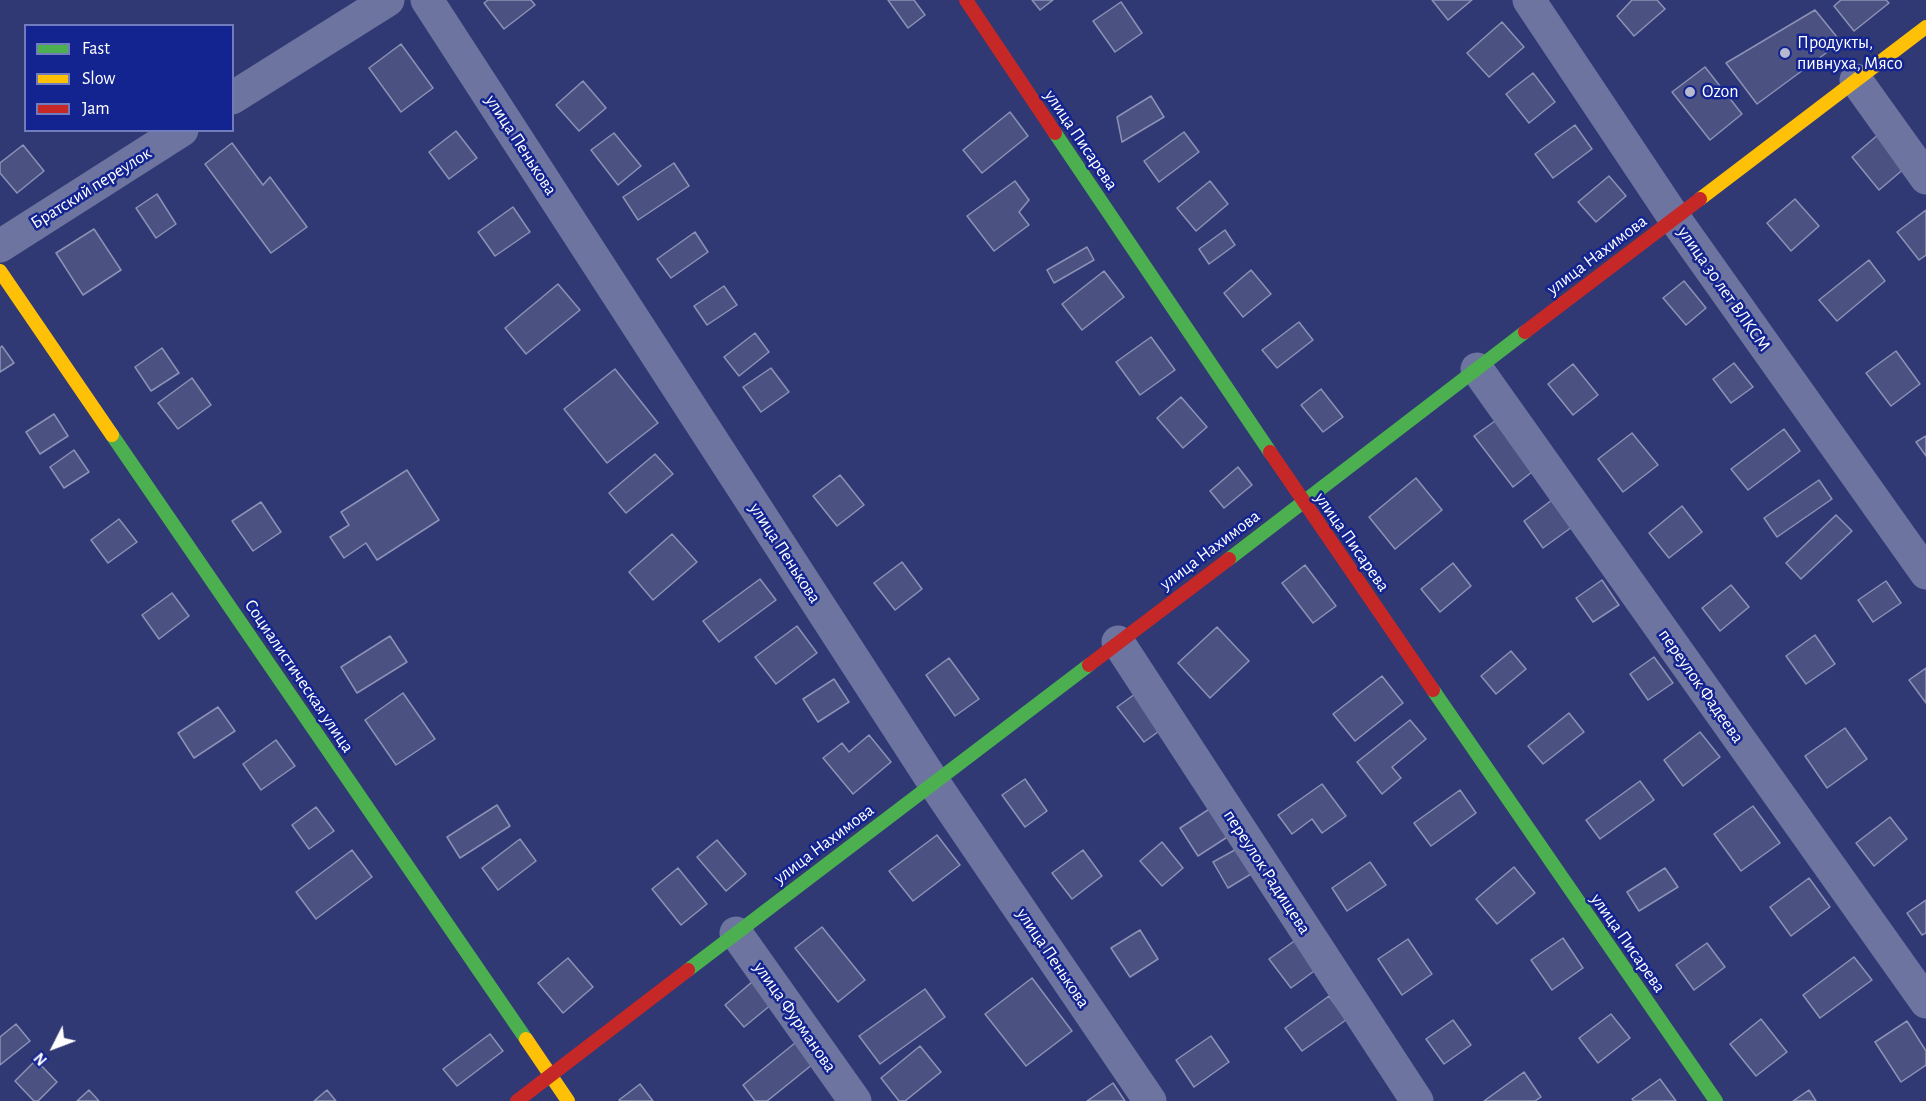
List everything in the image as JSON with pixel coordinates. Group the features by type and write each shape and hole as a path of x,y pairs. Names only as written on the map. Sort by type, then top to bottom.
{"street":[{"path":"234,97 388,0"},
{"name":"улица Пенькова","path":"427,0 934,783 1150,1101"},
{"name":"улица Писарева","path":"966,0 1303,502 1716,1101"},
{"name":"улица 30 лет ВЛКСМ","path":"1529,0 1675,219 1926,573"},
{"name":"улица Нахимова","path":"517,1101 1926,27"},
{"path":"1856,80 1926,178"},
{"name":"Братский переулок","path":"0,246 179,132"},
{"name":"Социалистическая улица","path":"0,271 568,1101"},
{"name":"переулок Фадеева","path":"1477,369 1926,1002"},
{"name":"переулок Радищева","path":"1118,642 1417,1101"},
{"name":"улица Фурманова","path":"736,933 855,1101"}],"building":[{"path":"488,0 531,0 535,5 504,29 484,3"},
{"path":"888,0 914,0 925,15 908,28"},
{"path":"1032,0 1053,0 1040,10"},
{"path":"1432,0 1472,0 1448,20"},
{"path":"1632,0 1657,0 1665,9 1634,36 1617,16"},
{"path":"1841,0 1886,0 1889,3 1854,31 1834,6"},
{"path":"1121,2 1142,33 1115,52 1093,21"},
{"name":"Продукты, пивнуха, Мясо","path":"1815,10 1841,42 1757,104 1726,63"},
{"path":"1502,22 1524,47 1489,77 1467,53"},
{"path":"401,44 433,88 401,112 369,68"},
{"path":"1705,67 1742,114 1710,140 1672,92"},
{"path":"1533,73 1555,102 1529,123 1506,94"},
{"path":"583,81 606,108 579,131 556,105"},
{"path":"1151,96 1164,117 1122,142 1117,117"},
{"path":"1010,112 1028,136 982,173 963,150"},
{"path":"1575,125 1592,149 1553,178 1535,154"},
{"path":"456,131 477,158 449,179 429,152"},
{"path":"1184,132 1199,152 1159,182 1144,161"},
{"path":"614,133 641,166 618,185 591,150"},
{"path":"1879,134 1906,167 1879,190 1852,157"},
{"path":"232,143 263,185 270,177 307,227 271,253 205,164"},
{"path":"23,145 44,171 17,193 0,173 0,163"},
{"path":"674,163 689,186 638,220 623,197"},
{"path":"1609,176 1626,196 1596,222 1578,202"},
{"path":"1015,181 1029,200 1019,212 1029,225 994,251 967,216"},
{"path":"1210,181 1228,204 1196,231 1177,208"},
{"path":"157,194 176,224 156,238 136,208"},
{"path":"1795,199 1819,226 1791,251 1767,223"},
{"path":"513,207 530,232 495,256 478,232"},
{"path":"1926,210 1926,255 1919,260 1897,232"},
{"path":"94,229 121,270 83,295 56,253"},
{"path":"1225,230 1235,245 1209,264 1199,249"},
{"path":"695,232 708,252 671,278 657,259"},
{"path":"1087,247 1094,260 1054,283 1047,270"},
{"path":"1869,260 1885,281 1837,321 1819,300"},
{"path":"1251,270 1271,294 1243,317 1224,293"},
{"path":"1104,271 1124,297 1082,330 1062,304"},
{"path":"1684,281 1706,308 1686,325 1663,298"},
{"path":"558,284 580,310 526,354 505,328"},
{"path":"724,286 737,305 707,325 694,306"},
{"path":"1299,322 1313,340 1277,368 1262,350"},
{"path":"755,333 769,352 739,376 724,357"},
{"path":"1151,337 1175,370 1140,395 1116,362"},
{"path":"2,346 14,363 0,372 0,348"},
{"path":"162,348 179,373 151,391 135,367"},
{"path":"1896,351 1920,384 1891,406 1866,373"},
{"path":"1734,363 1753,387 1731,403 1713,379"},
{"path":"1573,364 1598,395 1573,415 1548,384"},
{"path":"771,368 789,392 761,412 743,387"},
{"path":"615,369 658,423 607,463 564,409"},
{"path":"192,378 211,405 178,429 158,403"},
{"path":"1321,389 1343,417 1323,432 1301,405"},
{"path":"1181,397 1207,427 1183,448 1157,418"},
{"path":"54,414 68,436 40,454 26,432"},
{"path":"1495,421 1532,472 1513,487 1474,436"},
{"path":"1784,429 1800,451 1748,490 1731,469"},
{"path":"1632,433 1658,465 1623,492 1598,459"},
{"path":"1926,436 1926,456 1916,442"},
{"path":"74,450 89,472 64,488 50,467"},
{"path":"655,454 673,474 626,513 609,493"},
{"path":"1238,467 1252,485 1224,508 1210,491"},
{"path":"407,470 439,520 377,560 366,543 344,558 330,537 349,525 341,512"},
{"path":"840,475 864,505 837,526 813,496"},
{"path":"1416,478 1442,510 1395,549 1369,517"},
{"path":"1819,480 1832,499 1777,537 1764,518"},
{"path":"1552,500 1572,527 1543,548 1524,521"},
{"path":"261,502 281,532 253,551 232,521"},
{"path":"1682,506 1702,532 1669,558 1649,533"},
{"path":"1836,515 1852,531 1801,579 1786,563"},
{"path":"119,519 137,542 108,563 91,540"},
{"path":"672,534 697,562 653,600 629,572"},
{"path":"902,562 922,589 895,610 874,583"},
{"path":"1453,563 1471,586 1440,612 1421,589"},
{"path":"1305,565 1336,606 1313,623 1282,583"},
{"path":"760,579 776,600 719,642 703,621"},
{"path":"1602,580 1619,605 1593,622 1576,598"},
{"path":"1886,581 1901,603 1873,622 1858,600"},
{"path":"1731,585 1749,607 1720,631 1702,608"},
{"path":"172,593 189,616 159,639 142,615"},
{"path":"797,626 817,653 776,684 755,657"},
{"path":"1217,627 1249,661 1210,698 1178,663"},
{"path":"1815,635 1835,664 1806,684 1786,656"},
{"path":"390,636 407,662 357,693 341,667"},
{"path":"1511,651 1526,669 1496,694 1481,676"},
{"path":"1654,657 1673,683 1648,700 1630,674"},
{"path":"949,658 979,699 955,716 926,675"},
{"path":"1926,668 1926,703 1909,680"},
{"path":"1382,676 1403,703 1355,741 1333,714"},
{"path":"834,679 849,702 818,722 803,699"},
{"path":"403,693 435,739 396,765 365,720"},
{"path":"1135,694 1162,729 1144,742 1117,707"},
{"path":"218,707 235,731 194,758 178,733"},
{"path":"1569,713 1584,732 1543,764 1528,746"},
{"path":"1410,720 1426,739 1392,767 1401,778 1382,794 1357,762"},
{"path":"1845,728 1867,759 1827,788 1805,756"},
{"path":"1700,732 1720,757 1683,786 1664,760"},
{"path":"869,735 891,762 853,794 823,758 842,743 849,752"},
{"path":"276,740 295,766 261,790 243,764"},
{"path":"1025,779 1047,811 1025,827 1002,795"},
{"path":"1640,781 1654,800 1600,839 1586,820"},
{"path":"1322,784 1346,816 1322,833 1312,819 1292,834 1278,815"},
{"path":"1460,790 1476,813 1431,846 1414,823"},
{"path":"497,805 510,826 460,858 447,837"},
{"path":"1214,806 1232,834 1198,856 1180,828"},
{"path":"1753,806 1780,843 1741,871 1714,834"},
{"path":"316,807 334,831 309,849 292,825"},
{"path":"1890,817 1907,839 1874,866 1856,843"},
{"path":"937,835 960,865 913,901 889,871"},
{"path":"520,839 536,861 498,890 482,868"},
{"path":"717,840 746,874 726,891 697,857"},
{"path":"1162,842 1183,868 1162,886 1140,861"},
{"path":"1242,846 1256,871 1228,888 1213,862"},
{"path":"352,850 372,877 316,919 296,892"},
{"path":"1083,850 1102,876 1072,899 1052,873"},
{"path":"1370,862 1386,885 1347,911 1332,888"},
{"path":"1514,867 1535,893 1497,924 1476,899"},
{"path":"678,868 707,904 681,925 652,889"},
{"path":"1665,868 1678,887 1639,911 1627,892"},
{"path":"1809,878 1830,907 1791,936 1770,907"},
{"path":"1926,900 1926,933 1922,935 1907,913"},
{"path":"822,927 865,980 838,1002 795,948"},
{"path":"1140,930 1158,959 1130,977 1111,948"},
{"path":"1300,937 1321,966 1291,988 1269,959"},
{"path":"1563,938 1583,968 1552,990 1531,960"},
{"path":"1408,939 1432,974 1402,995 1378,959"},
{"path":"1707,943 1725,967 1694,990 1676,965"},
{"path":"1854,957 1872,980 1820,1018 1803,995"},
{"path":"568,958 593,987 563,1013 538,983"},
{"path":"1032,978 1072,1031 1026,1066 985,1014"},
{"path":"752,982 772,1004 744,1027 725,1005"},
{"path":"925,989 945,1017 880,1064 859,1036"},
{"path":"1329,996 1346,1020 1302,1051 1285,1028"},
{"path":"1611,1014 1630,1038 1598,1063 1579,1038"},
{"path":"1761,1019 1787,1052 1756,1076 1730,1044"},
{"path":"1453,1020 1471,1045 1444,1064 1426,1039"},
{"path":"1907,1021 1926,1051 1926,1065 1901,1082 1875,1042"},
{"path":"16,1024 30,1041 0,1065 0,1037"},
{"path":"490,1034 503,1051 457,1086 443,1069"},
{"path":"1211,1036 1229,1062 1194,1087 1176,1060"},
{"path":"795,1043 813,1064 767,1101 755,1101 743,1085"},
{"path":"920,1046 941,1072 905,1101 899,1101 881,1078"},
{"path":"36,1060 57,1082 38,1101 34,1101 15,1081"},
{"path":"1524,1072 1541,1097 1535,1101 1484,1101"},
{"path":"1660,1079 1676,1101 1634,1101 1632,1099"},
{"path":"1113,1083 1125,1101 1087,1101"},
{"path":"640,1084 653,1101 619,1100"},
{"path":"89,1090 99,1101 77,1101"},
{"path":"327,1090 336,1101 314,1101"},
{"path":"1809,1090 1816,1101 1793,1101"}],"traffic: fast":[{"path":"1055,133 1270,452"},
{"path":"1229,559 1525,332"},
{"path":"112,435 526,1039"},
{"path":"688,970 1089,665"},
{"path":"1433,690 1716,1101"}],"traffic: slow":[{"path":"1700,199 1926,27"},
{"path":"0,271 112,435"},
{"path":"526,1039 568,1101"}],"traffic: jam":[{"path":"966,0 1055,133"},
{"path":"1525,332 1700,199"},
{"path":"1270,452 1433,690"},
{"path":"1089,665 1229,559"},
{"path":"517,1101 688,970"}],"place":[{"name":"Продукты, пивнуха, Мясо","path":"1785,53"},
{"name":"Ozon","path":"1690,92"}]}
